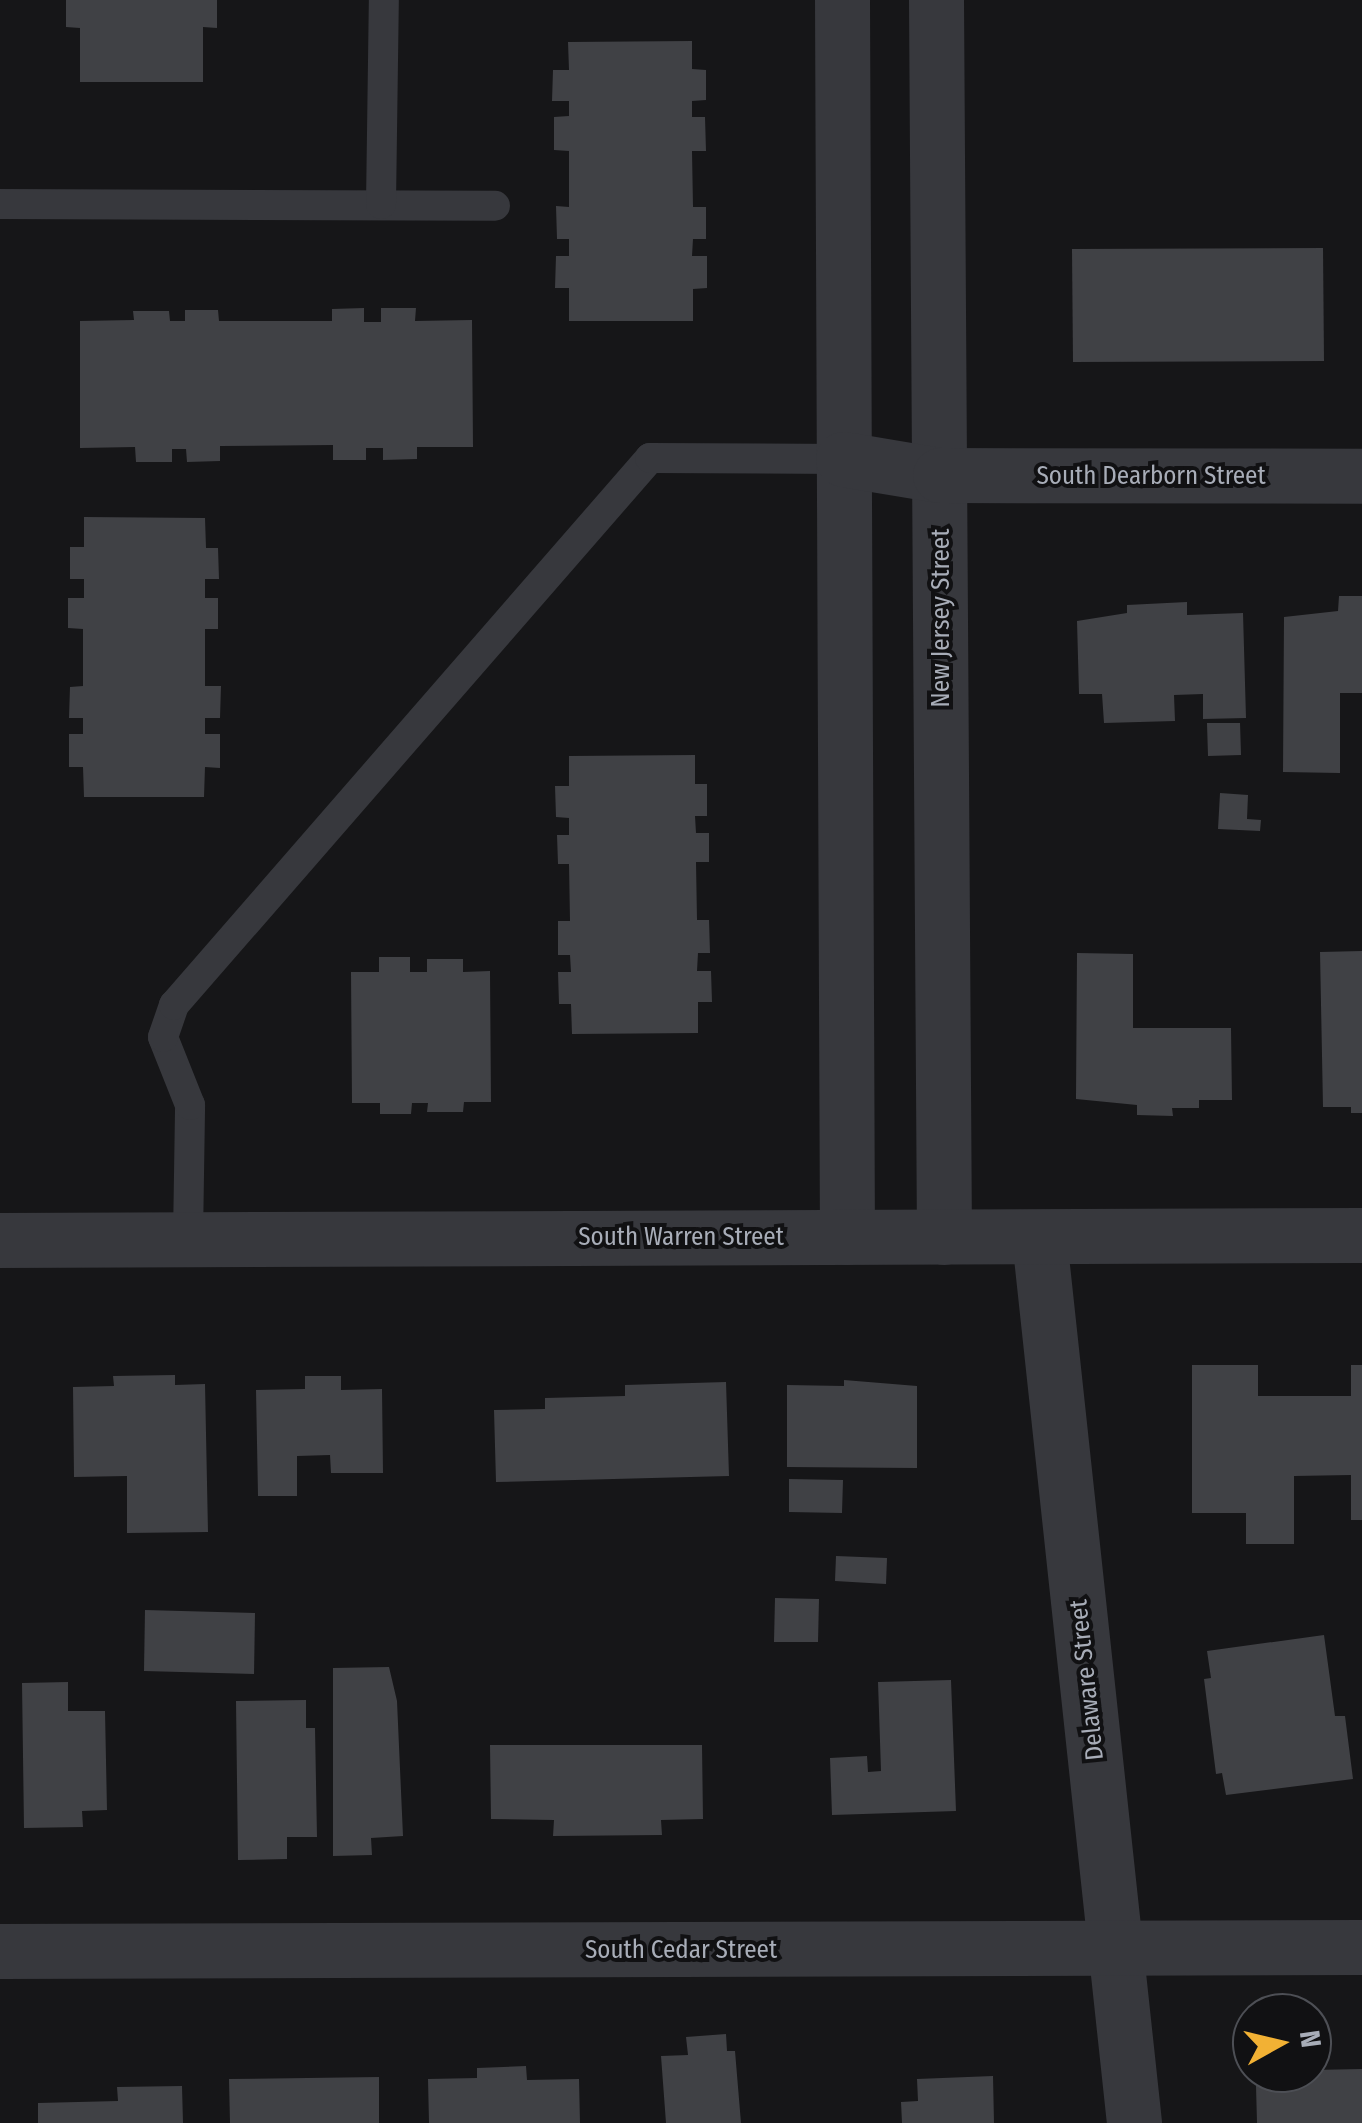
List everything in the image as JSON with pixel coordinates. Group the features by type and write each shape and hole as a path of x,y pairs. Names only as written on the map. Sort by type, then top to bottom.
{"street":[{"path":"842,0 848,1236"},
{"name":"New Jersey Street","path":"936,0 944,1237"},
{"name":"South Dearborn Street","path":"843,460 940,476 1362,476"},
{"name":"South Warren Street","path":"0,1240 1362,1235"},
{"name":"Delaware Street","path":"1039,1238 1134,2123"},
{"name":"South Cedar Street","path":"0,1951 1362,1947"}],"lane":[{"path":"381,204 384,0"},
{"path":"0,204 495,206"},
{"path":"188,1238 190,1105 163,1037 174,1005 650,458 843,460"}],"building":[{"path":"66,0 217,0 217,28 203,27 203,82 80,82 80,28 66,27"},
{"path":"692,41 692,69 706,70 706,100 692,101 692,117 705,117 706,151 692,151 693,207 706,207 706,239 693,239 692,256 707,256 707,288 693,289 693,321 569,321 569,288 555,288 556,256 569,256 569,239 557,239 556,206 569,207 569,151 554,150 554,117 569,116 569,101 552,101 553,70 569,70 568,42"},
{"path":"1323,248 1324,361 1073,362 1072,249"},
{"path":"364,308 364,322 381,322 381,308 416,308 415,321 472,320 473,447 417,447 417,459 383,460 383,448 366,448 366,460 333,460 333,445 220,446 220,461 187,462 186,449 172,449 172,462 136,462 135,447 80,448 80,321 134,320 133,311 169,311 170,321 185,321 185,310 218,310 219,321 332,321 332,309"},
{"path":"84,517 205,518 206,548 218,548 219,579 205,579 205,598 218,598 218,629 205,629 205,686 221,686 220,718 205,718 205,734 220,734 220,768 205,767 204,797 84,797 83,767 69,767 69,734 83,734 83,718 69,718 70,687 83,686 83,629 68,628 68,598 84,598 84,579 70,579 70,547 84,547"},
{"path":"1339,596 1362,596 1362,693 1340,693 1340,773 1283,772 1284,617 1338,611"},
{"path":"1187,602 1187,615 1243,613 1246,718 1203,719 1203,694 1174,695 1175,721 1104,723 1102,694 1079,694 1077,621 1127,613 1127,605"},
{"path":"1207,723 1240,723 1241,755 1208,756"},
{"path":"695,755 695,784 707,784 707,816 695,816 696,833 709,833 709,862 696,862 697,920 709,920 710,953 698,953 697,971 711,971 712,1002 698,1002 698,1033 572,1034 571,1004 559,1004 558,972 571,972 570,955 558,955 558,921 570,921 569,864 558,864 557,835 569,835 569,818 556,817 555,786 569,786 569,756"},
{"path":"1220,793 1248,795 1247,819 1261,820 1260,831 1218,829"},
{"path":"1362,951 1362,1113 1351,1113 1351,1107 1323,1107 1320,952"},
{"path":"1077,953 1133,954 1133,1028 1231,1028 1232,1100 1199,1100 1199,1108 1172,1108 1173,1116 1137,1115 1137,1105 1076,1099"},
{"path":"379,957 410,957 410,972 427,972 427,959 463,959 463,972 490,971 491,1102 464,1102 463,1112 427,1112 428,1103 412,1103 411,1114 380,1114 380,1103 352,1103 351,972 379,972"},
{"path":"1192,1365 1258,1365 1258,1396 1351,1396 1351,1365 1362,1365 1362,1520 1351,1520 1351,1475 1294,1476 1294,1544 1246,1544 1246,1513 1192,1513"},
{"path":"175,1375 175,1385 205,1384 208,1532 127,1533 127,1476 74,1477 73,1387 114,1386 113,1376"},
{"path":"305,1376 341,1376 341,1390 382,1389 383,1473 331,1473 330,1455 297,1456 297,1496 258,1496 256,1390 305,1389"},
{"path":"844,1380 917,1386 917,1468 787,1467 787,1385 844,1386"},
{"path":"726,1382 729,1476 496,1482 494,1410 545,1409 545,1398 625,1396 625,1385"},
{"path":"789,1479 843,1480 842,1513 789,1512"},
{"path":"836,1556 887,1558 886,1584 835,1581"},
{"path":"775,1598 819,1599 818,1642 774,1642"},
{"path":"145,1610 255,1613 254,1674 144,1671"},
{"path":"1324,1635 1335,1716 1345,1716 1353,1779 1226,1795 1222,1773 1216,1774 1204,1679 1211,1678 1207,1651"},
{"path":"389,1667 397,1701 403,1836 371,1838 372,1855 333,1856 333,1668"},
{"path":"951,1680 956,1811 832,1815 830,1758 867,1756 868,1772 881,1771 878,1682"},
{"path":"68,1682 68,1711 105,1711 107,1810 82,1811 83,1827 24,1828 22,1683"},
{"path":"306,1700 306,1728 315,1728 317,1837 287,1837 287,1859 238,1860 236,1701"},
{"path":"490,1745 702,1745 703,1819 661,1820 662,1835 553,1836 554,1820 491,1819"},
{"path":"726,2034 727,2051 735,2051 741,2123 666,2123 661,2056 688,2055 686,2037"},
{"path":"526,2066 527,2080 579,2079 580,2123 429,2123 428,2079 477,2078 477,2068"},
{"path":"1362,2069 1362,2123 1257,2123 1256,2093 1332,2093 1332,2070"},
{"path":"993,2076 994,2123 902,2123 901,2102 918,2101 917,2079"},
{"path":"379,2077 379,2123 230,2123 229,2079"},
{"path":"182,2086 183,2123 38,2123 38,2103 118,2101 117,2087"}]}
